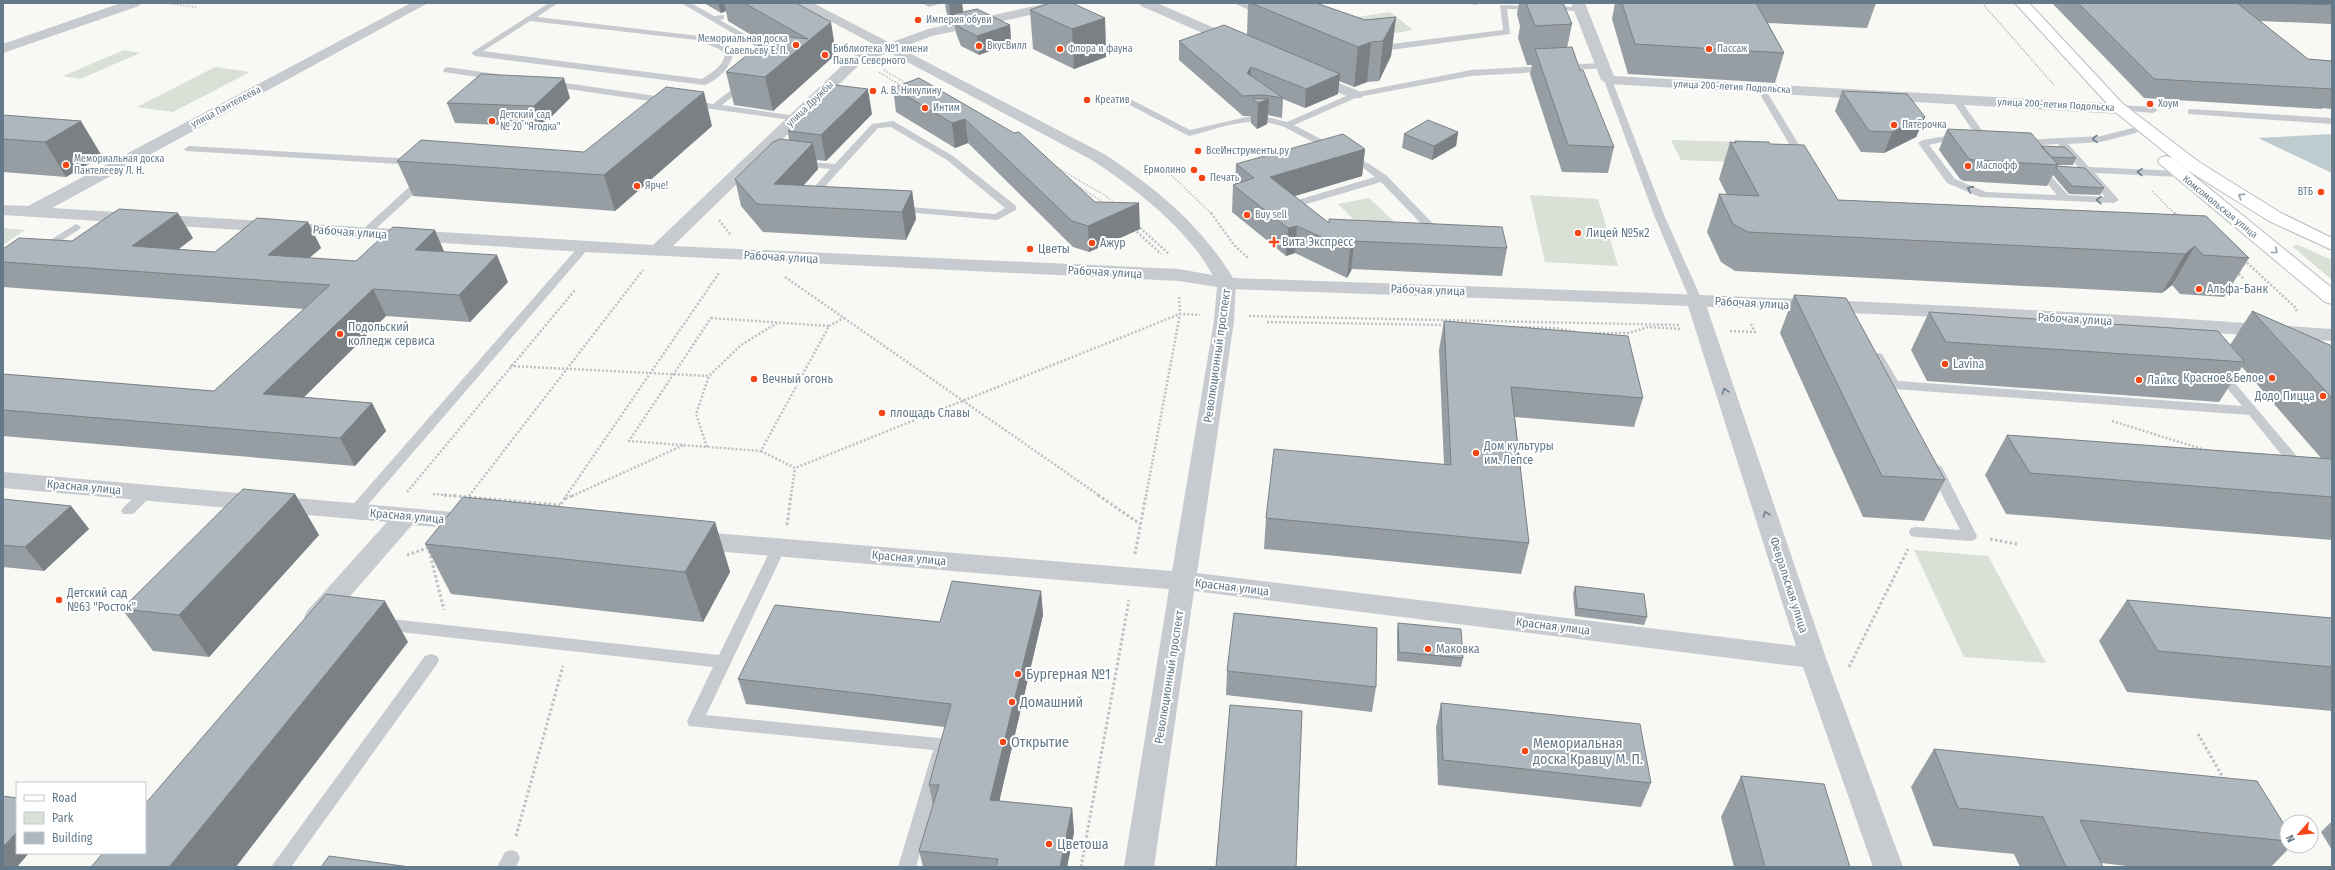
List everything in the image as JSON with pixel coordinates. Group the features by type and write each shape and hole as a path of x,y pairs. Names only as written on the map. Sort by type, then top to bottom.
{"main road":[{"name":"Комсомольская улица","path":"2022,3 2119,108 2193,166 2275,217 2332,245"},
{"name":"Комсомольская улица","path":"2119,108 2132,131 2179,174 2332,298"}],"street":[{"path":"3,49 134,3"},
{"name":"улица Пантелеева","path":"31,212 421,3"},
{"name":"Революционный проспект","path":"804,3 887,48 1098,157 1120,171 1148,194 1197,239 1217,263 1227,283 1224,321 1185,560 1184,581 1139,867"},
{"name":"улица Дружбы","path":"657,251 762,158 795,119 856,60 928,33 1068,3"},
{"path":"1146,3 1234,41 1248,42"},
{"path":"1580,6 1608,80"},
{"path":"1299,70 1356,95"},
{"name":"улица 200-летия Подольска","path":"1608,80 1663,81 1761,89 1798,88 1901,94 1956,100 2119,108"},
{"name":"Рабочая улица","path":"3,210 584,248 1179,275 1227,283 1696,300 1854,315 2183,330 2207,325 2332,335"},
{"name":"Февральская улица","path":"1696,300 1813,658 1888,867"},
{"name":"Рабочая улица","path":"2207,325 2332,354"},
{"name":"Красная улица","path":"3,480 355,511 406,504 495,523"},
{"path":"320,623 406,504"},
{"name":"Красная улица","path":"669,538 1184,581 1813,658"}],"lane":[{"path":"554,3 475,53 704,82"},
{"path":"685,3 777,56 771,60"},
{"path":"926,3 929,5 938,3"},
{"path":"1241,4 1263,3"},
{"path":"1471,3 1476,3"},
{"path":"1241,4 1270,16"},
{"path":"1363,47 1370,50 1506,32 1502,7 1580,6"},
{"path":"713,19 727,15"},
{"path":"530,19 699,38 714,43 729,54 727,64 668,112"},
{"path":"1287,125 1356,95 1471,73 1602,66"},
{"path":"447,70 510,79"},
{"path":"715,107 749,79"},
{"path":"1608,80 1659,215 1696,300"},
{"path":"540,83 795,119"},
{"path":"1761,89 1809,169"},
{"path":"1956,100 1981,133 1923,143 1951,181 1984,195 2114,200 2060,141"},
{"path":"1129,102 1189,133 1249,118 1278,120 1368,167 1383,178 1447,244 1432,244"},
{"path":"2119,108 2153,110"},
{"path":"2191,112 2332,121"},
{"path":"829,203 821,203 814,193 875,126 893,124 950,158 1012,208 997,217 890,208"},
{"path":"2065,198 2016,143 2101,139 2132,131"},
{"path":"188,149 426,162"},
{"path":"790,161 837,167"},
{"path":"2040,169 2056,169"},
{"path":"2071,170 2179,174"},
{"path":"365,233 430,173"},
{"path":"1314,220 1295,204 1383,178"},
{"path":"35,254 76,227"},
{"path":"355,511 584,248"},
{"path":"1873,348 1901,399"},
{"path":"2213,365 2294,461"},
{"path":"1894,385 2253,411"},
{"path":"1929,454 1970,536"},
{"path":"128,510 146,493"},
{"path":"1916,532 1970,536"},
{"path":"779,547 695,721 944,744 907,867"},
{"path":"366,622 723,662"},
{"path":"280,867 431,660"}],"path":[{"path":"165,3 196,7"},
{"path":"861,58 916,88"},
{"path":"876,71 910,90"},
{"path":"1052,165 1106,196 1118,207"},
{"path":"1067,179 1100,198 1111,208"},
{"path":"718,218 734,239"},
{"path":"1136,223 1171,256"},
{"path":"1134,228 1167,259"},
{"path":"468,496 646,266"},
{"path":"556,512 720,271"},
{"path":"782,276 1140,524"},
{"path":"406,504 511,366 577,288"},
{"path":"1134,556 1180,314 1179,290"},
{"path":"844,318 829,326 711,318 629,441 761,451 795,468 1180,314"},
{"path":"1267,316 1646,324 1704,327"},
{"path":"707,447 696,414 709,376 741,345 777,323"},
{"path":"761,451 829,326"},
{"path":"482,364 709,376"},
{"path":"2105,419 2211,452"},
{"path":"564,500 685,445"},
{"path":"779,547 787,529 795,468"},
{"path":"1849,667 1916,532"},
{"path":"1970,536 2017,544"},
{"path":"404,556 427,548 430,543"},
{"path":"427,548 450,632"},
{"path":"1081,867 1130,595"},
{"path":"508,862 569,645"},
{"path":"2198,734 2225,780"}],"green space":[{"path":"1390,12 1413,30 1366,38 1344,19"},
{"path":"124,50 140,53 80,79 63,76"},
{"path":"215,67 250,72 173,112 137,107"},
{"path":"1671,140 1746,142 1758,163 1681,160"},
{"path":"1530,195 1598,199 1618,266 1545,262"},
{"path":"1369,198 1401,228 1370,236 1338,204"},
{"path":"3,228 25,230 3,245"},
{"path":"2298,245 2332,260 2332,280 2292,246"},
{"path":"1914,550 1988,556 2046,663 1964,657"}],"shaded area":[{"path":"2332,134 2332,173 2258,138"}],"building":[{"path":"744,3 796,3 831,22 765,77 726,72 772,35 808,39"},
{"path":"1050,3 1072,3 1105,18 1072,29 1030,10"},
{"path":"1251,3 1316,3 1365,20 1396,17 1383,41 1371,42 1358,47"},
{"path":"1526,3 1563,3 1572,24 1535,26"},
{"path":"1622,3 1756,3 1784,53 1635,44"},
{"path":"2078,3 2237,3 2308,59 2332,61 2332,89 2154,79"},
{"path":"2282,3 2332,3 2332,5"},
{"path":"977,9 1010,25 977,36 959,27 954,14"},
{"path":"1224,25 1340,74 1306,89 1251,67 1247,73 1283,98 1264,95 1243,96 1179,41"},
{"path":"1572,47 1580,70 1583,70 1614,147 1568,145 1535,49"},
{"path":"481,74 564,78 534,106 447,103"},
{"path":"919,78 1014,133 1019,132 1095,202 1139,203 1088,226 1072,221 965,119 952,123 893,88"},
{"path":"835,85 868,89 821,135 788,131"},
{"path":"666,87 704,92 604,175 397,161 421,140 584,152"},
{"path":"1842,91 1907,94 1925,117 1892,132 1869,131"},
{"path":"1252,98 1269,99 1258,103"},
{"path":"3,115 81,121 45,142 3,139"},
{"path":"1428,120 1458,132 1434,146 1404,134"},
{"path":"1947,129 2031,133 2058,165 1969,159"},
{"path":"1343,134 1365,149 1270,177 1329,223 1329,219 1502,227 1507,248 1353,241 1354,243 1350,250 1297,226 1288,228 1233,185 1254,178 1236,164"},
{"path":"780,139 813,143 774,184 912,191 902,212 757,204 735,179 773,142"},
{"path":"1735,141 1804,145 1838,200 2206,216 2249,258 2203,255 2195,246 2185,254 1748,232 1733,224 1719,194 1759,196 1730,142 1736,143"},
{"path":"2041,146 2065,147 2076,158 2051,157"},
{"path":"2057,166 2085,168 2104,188 2072,186 2056,168"},
{"path":"119,209 178,213 132,246 215,252 257,218 308,222 268,255 356,261 393,227 435,230 415,250 497,255 459,295 373,289 263,394 372,403 340,438 3,410 3,374 214,391 330,285 3,262 3,249 19,238 72,241"},
{"path":"1794,295 1846,298 1945,480 1882,476"},
{"path":"2252,311 2332,346 2332,398"},
{"path":"1929,312 2218,331 2245,362 1946,342"},
{"name":"Дом культуры им. Лепсе","path":"1444,321 1628,336 1643,398 1511,387 1529,543 1266,518 1274,449 1451,465"},
{"path":"2007,435 2332,459 2332,497 2030,473"},
{"path":"243,489 295,494 179,615 122,609"},
{"path":"463,497 715,522 685,572 425,544"},
{"path":"3,499 71,506 25,547 3,545"},
{"path":"952,581 1041,591 990,800 1072,808 1060,867 996,867 998,859 919,851 939,785 929,785 951,704 738,679 775,605 940,622"},
{"path":"1575,586 1644,594 1647,617 1577,608"},
{"path":"326,594 385,601 169,867 91,867 102,854 146,854 146,803"},
{"path":"2127,600 2332,618 2332,667 2158,651"},
{"path":"1234,613 1377,628 1376,687 1227,671"},
{"name":"Маковка","path":"1398,623 1461,629 1463,658 1399,652"},
{"path":"1441,703 1640,724 1651,783 1443,760"},
{"path":"1230,705 1302,711 1296,867 1216,867"},
{"path":"1934,749 2257,781 2279,816 2279,840 2080,820 2103,867 2066,867 2043,817 1958,808"},
{"path":"1741,776 1824,784 1850,867 1765,867"},
{"path":"3,796 16,798 16,833 3,847"},
{"path":"329,856 410,867 321,867"}],"place":[{"name":"Империя обуви","path":"918,20"},
{"name":"Мемориальная доска Савельеву Е. П.","path":"796,45"},
{"name":"ВкусВилл","path":"979,46"},
{"name":"Флора и фауна","path":"1060,49"},
{"name":"Пассаж","path":"1709,49"},
{"name":"Библиотека №1 имени Павла Северного","path":"825,55"},
{"name":"А. В. Никулину","path":"873,91"},
{"name":"Креатив","path":"1087,100"},
{"name":"Хоум","path":"2150,104"},
{"name":"Интим","path":"925,108"},
{"name":"Детский сад № 20 \"Ягодка\"","path":"492,121"},
{"name":"Пятёрочка","path":"1894,125"},
{"name":"ВсеИнструменты.ру","path":"1198,151"},
{"name":"Мемориальная доска Пантелееву Л. Н.","path":"66,165"},
{"name":"Маслофф","path":"1968,166"},
{"name":"Ермолино","path":"1194,170"},
{"name":"Печать","path":"1202,178"},
{"name":"Ярче!","path":"637,186"},
{"name":"ВТБ","path":"2321,192"},
{"name":"Buy sell","path":"1247,215"},
{"name":"Лицей №5к2","path":"1578,233"},
{"name":"Вита Экспресс","path":"1274,242"},
{"name":"Ажур","path":"1092,243"},
{"name":"Цветы","path":"1030,249"},
{"name":"Альфа-Банк","path":"2199,289"},
{"name":"Подольский колледж сервиса","path":"340,334"},
{"name":"Lavina","path":"1945,364"},
{"name":"Красное&Белое","path":"2272,378"},
{"name":"Вечный огонь","path":"754,379"},
{"name":"Лайкс","path":"2139,380"},
{"name":"Додо Пицца","path":"2323,396"},
{"name":"площадь Славы","path":"882,413"},
{"name":"Дом культуры им. Лепсе","path":"1476,453"},
{"name":"Детский сад №63 \"Росток\"","path":"59,600"},
{"name":"Маковка","path":"1428,649"},
{"name":"Бургерная №1","path":"1018,674"},
{"name":"Домашний","path":"1012,702"},
{"name":"Открытие","path":"1003,742"},
{"name":"Мемориальная доска Кравцу М. П.","path":"1525,751"},
{"name":"Цветоша","path":"1049,844"}]}
